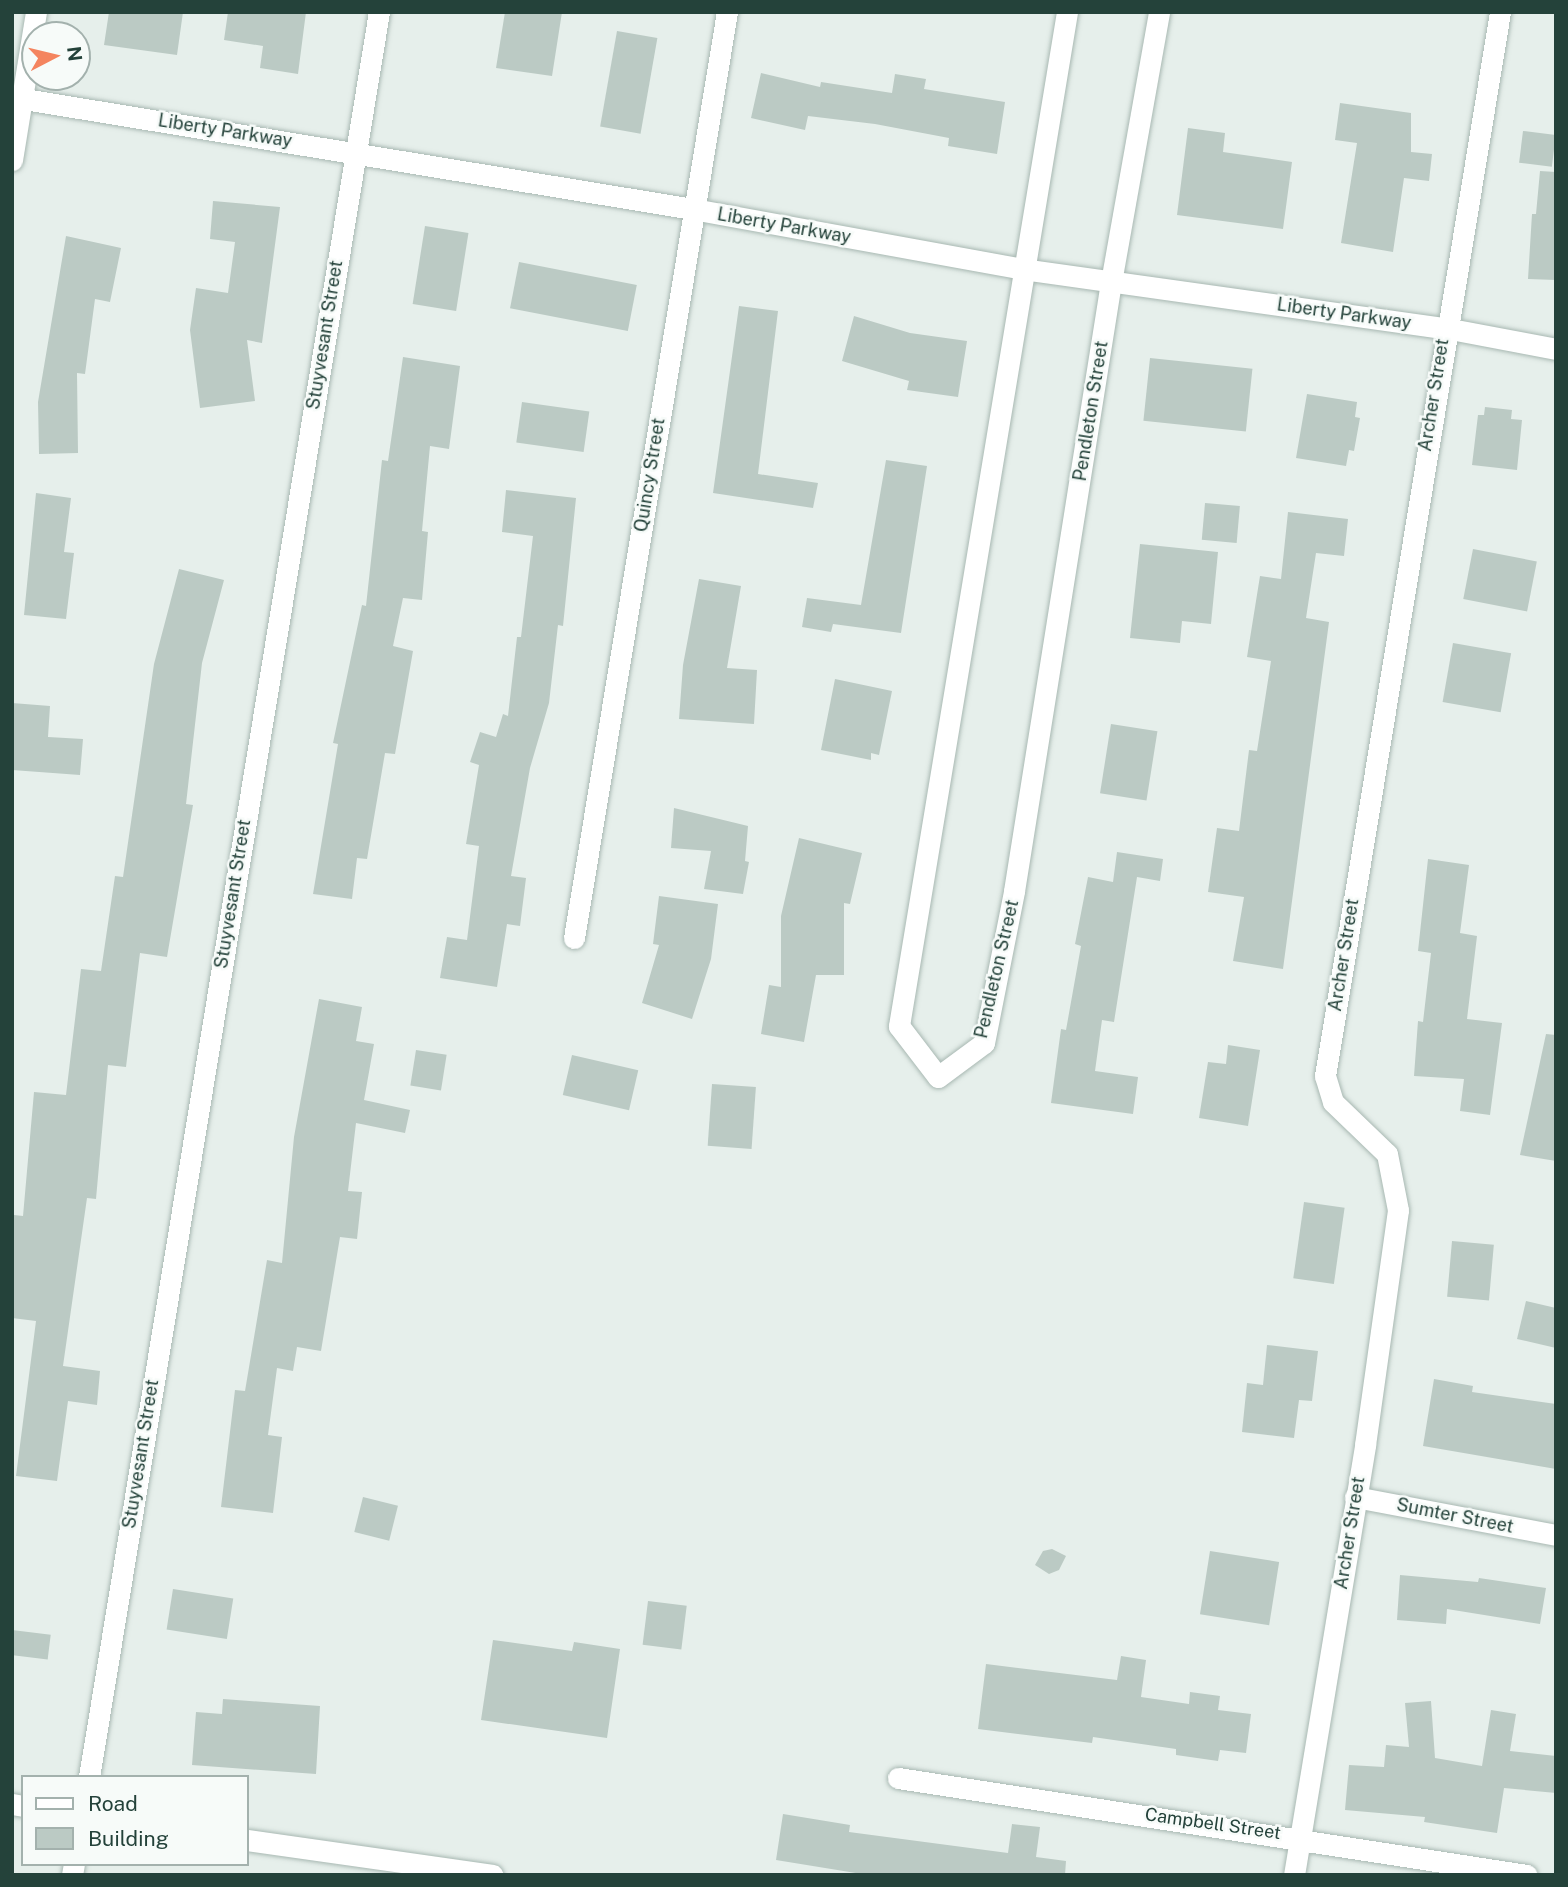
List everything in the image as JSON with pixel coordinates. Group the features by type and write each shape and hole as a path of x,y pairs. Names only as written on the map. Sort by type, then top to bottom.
{"street":[{"path":"12,160 16,97 36,12"},
{"name":"Stuyvesant Street","path":"89,1775 379,12"},
{"name":"Quincy Street","path":"574,938 727,12"},
{"name":"Pendleton Street","path":"1067,12 899,1026 939,1077 984,1043 1014,891 1111,282 1159,12"},
{"name":"Archer Street","path":"1294,1875 1398,1210 1387,1154 1333,1102 1325,1076 1445,328 1500,12"},
{"name":"Liberty Parkway","path":"16,97 693,209 1024,269 1445,328 1556,349"},
{"name":"Sumter Street","path":"1355,1497 1556,1535"},
{"name":"Campbell Street","path":"898,1778 1300,1837 1527,1875"},
{"path":"248,1840 493,1875"}],"building":[{"path":"109,12 183,12 177,55 104,45"},
{"path":"228,12 306,12 298,74 260,68 263,46 224,40"},
{"path":"505,12 562,12 552,76 496,68"},
{"path":"617,31 657,38 641,134 600,127"},
{"path":"761,73 820,87 821,82 892,93 895,74 926,79 924,89 1005,102 997,154 948,146 949,138 875,124 808,116 805,130 751,118"},
{"path":"1340,103 1411,113 1411,152 1432,154 1429,181 1404,178 1393,252 1341,243 1357,143 1335,140"},
{"path":"1188,128 1225,133 1223,152 1292,162 1283,229 1177,215"},
{"path":"1523,131 1556,135 1552,167 1519,163"},
{"path":"1540,171 1556,172 1556,280 1528,279 1532,214 1536,214"},
{"path":"213,201 280,207 262,343 247,340 255,401 200,408 190,330 196,288 228,293 235,242 210,239"},
{"path":"425,226 468,233 456,311 413,304"},
{"path":"66,236 121,248 110,302 95,299 85,374 77,373 78,453 39,454 38,402"},
{"path":"519,262 637,285 628,331 510,308"},
{"path":"739,306 778,311 758,474 818,483 813,508 713,493"},
{"path":"854,316 910,333 967,341 958,397 907,390 909,381 842,361"},
{"path":"403,357 460,366 449,449 430,446 422,531 428,532 422,600 403,598 393,646 413,651 395,754 385,753 367,859 357,858 352,899 313,894 338,744 333,743 362,605 366,606 382,460 388,461"},
{"path":"1150,358 1252,369 1246,431 1143,421"},
{"path":"1307,394 1357,402 1355,417 1360,418 1354,451 1349,450 1346,466 1296,458"},
{"path":"522,402 589,411 584,452 516,443"},
{"path":"1485,407 1512,410 1511,419 1522,420 1517,470 1472,465 1478,415 1484,415"},
{"path":"886,460 927,466 901,633 833,624 831,632 802,627 807,598 861,605"},
{"path":"506,490 576,498 563,626 558,625 549,703 530,768 511,876 526,878 520,926 507,924 497,987 440,978 447,937 467,940 479,846 466,844 479,765 470,762 480,732 496,737 503,714 508,716 517,637 521,637 533,536 502,532"},
{"path":"36,493 71,498 64,552 74,553 66,619 24,615"},
{"path":"1205,503 1240,506 1237,543 1202,540"},
{"path":"1288,512 1348,519 1344,556 1316,553 1306,618 1329,622 1283,969 1233,961 1244,897 1208,892 1217,828 1239,831 1249,750 1257,751 1271,661 1247,657 1260,576 1281,579"},
{"path":"1140,544 1218,552 1211,624 1182,621 1180,643 1130,638"},
{"path":"1473,549 1537,561 1527,611 1463,599"},
{"path":"179,569 224,580 202,663 186,804 193,805 167,957 140,953 126,1067 108,1065 96,1199 87,1198 63,1366 100,1371 97,1405 68,1401 57,1481 16,1476 36,1321 12,1318 12,1229 14,1215 23,1216 34,1092 66,1095 81,969 101,971 115,876 123,877 154,664"},
{"path":"699,579 741,586 727,668 757,670 754,724 679,719 683,665"},
{"path":"1453,643 1511,653 1501,712 1443,702"},
{"path":"835,679 892,691 879,755 871,753 871,760 821,750"},
{"path":"12,703 50,706 48,737 83,739 80,775 12,770"},
{"path":"1111,724 1157,731 1146,800 1100,793"},
{"path":"674,808 748,826 745,861 749,862 743,894 704,889 711,851 671,848"},
{"path":"799,838 862,853 850,904 844,903 844,975 816,975 804,1042 761,1034 769,985 781,987 781,916"},
{"path":"1117,852 1163,859 1160,881 1137,877 1114,1022 1102,1020 1095,1071 1138,1077 1133,1114 1051,1103 1061,1029 1066,1030 1081,946 1075,944 1088,877 1113,882"},
{"path":"1428,859 1469,865 1460,933 1477,936 1467,1019 1502,1023 1490,1115 1460,1111 1464,1079 1414,1076 1418,1021 1423,1022 1431,953 1418,951"},
{"path":"659,896 718,904 711,959 692,1019 642,1003 659,945 653,944"},
{"path":"319,999 362,1007 356,1041 374,1044 364,1100 410,1110 405,1133 356,1123 348,1191 362,1192 357,1239 340,1237 321,1351 297,1347 293,1371 277,1368 268,1435 282,1437 273,1513 221,1507 235,1390 245,1391 267,1260 282,1263 294,1137"},
{"path":"1546,1034 1556,1035 1556,1161 1520,1155"},
{"path":"1228,1045 1260,1050 1248,1126 1199,1118 1208,1062 1226,1064"},
{"path":"416,1050 447,1055 441,1090 410,1086"},
{"path":"572,1055 638,1070 629,1110 563,1095"},
{"path":"712,1084 756,1087 752,1149 708,1146"},
{"path":"1304,1202 1345,1208 1334,1284 1293,1278"},
{"path":"1452,1241 1494,1245 1489,1300 1447,1297"},
{"path":"1526,1301 1556,1308 1556,1348 1517,1339"},
{"path":"1267,1345 1318,1351 1312,1401 1299,1400 1294,1438 1242,1432 1247,1383 1263,1385"},
{"path":"1434,1379 1473,1386 1472,1392 1556,1404 1556,1469 1423,1446"},
{"path":"363,1497 398,1506 389,1541 354,1532"},
{"path":"1052,1549 1066,1556 1059,1570 1049,1574 1035,1565 1043,1551"},
{"path":"1210,1551 1279,1562 1269,1625 1200,1614"},
{"path":"1400,1575 1478,1582 1479,1578 1546,1588 1540,1624 1447,1609 1446,1624 1397,1620"},
{"path":"173,1589 233,1599 227,1639 167,1629"},
{"path":"648,1601 687,1606 681,1649 643,1645"},
{"path":"12,1630 51,1635 48,1660 12,1655"},
{"path":"493,1640 572,1651 574,1642 620,1649 607,1738 481,1720"},
{"path":"1121,1656 1146,1660 1141,1697 1189,1704 1190,1692 1220,1696 1218,1710 1251,1714 1246,1753 1220,1750 1218,1761 1176,1755 1176,1749 1093,1737 1092,1743 978,1729 986,1664 1117,1680"},
{"path":"223,1699 320,1706 316,1774 192,1765 196,1712 222,1714"},
{"path":"1431,1701 1435,1758 1482,1766 1491,1710 1516,1714 1510,1751 1556,1756 1556,1793 1504,1788 1497,1833 1424,1822 1425,1817 1345,1810 1349,1765 1384,1767 1386,1745 1409,1747 1405,1703"},
{"path":"783,1814 850,1825 849,1832 1008,1853 1012,1824 1040,1827 1036,1857 1066,1861 1065,1875 868,1875 776,1860"}]}
